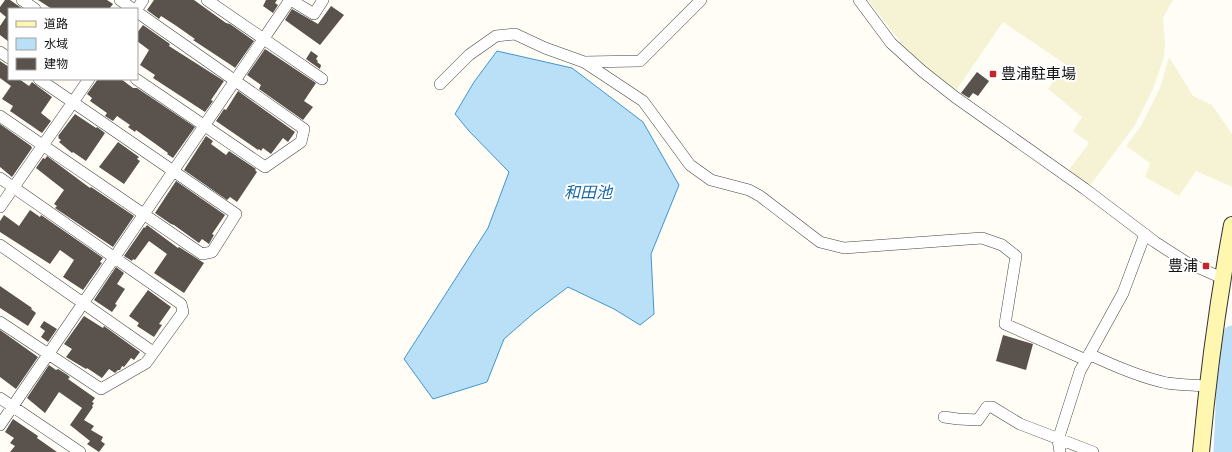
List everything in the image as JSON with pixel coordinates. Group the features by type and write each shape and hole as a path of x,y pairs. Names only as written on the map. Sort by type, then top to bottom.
{"main road":[{"path":"1201,452 1207,386 1222,278 1232,225"}],"street":[{"path":"22,0 34,8"},
{"path":"120,0 132,8"},
{"path":"207,0 322,79"},
{"path":"0,425 291,0 314,14 323,0"},
{"path":"584,62 640,61 701,0"},
{"path":"859,0 891,43 922,71 955,97 1186,262 1222,278"},
{"path":"137,80 265,167 301,142 304,129 138,11"},
{"path":"440,84 469,55 496,36 515,34 544,48 584,62 643,101 690,165 711,180 749,190 760,196 820,242 844,248 982,238 1002,245 1016,256 1005,324 1142,377 1168,383 1207,386"},
{"path":"0,116 202,254 212,252 236,214 40,80"},
{"path":"0,207 88,80"},
{"path":"0,178 181,304 183,312 146,363 101,389 0,322"},
{"path":"1060,452 1058,440 1080,371 1123,293 1145,234"},
{"path":"0,245 153,352"},
{"path":"0,398 80,452"},
{"path":"944,417 978,420 988,407 992,406 1020,424 1058,440 1093,452"}],"shaded area":[{"path":"868,0 1173,0 1163,18 1165,42 1164,57 1153,89 1135,125 1089,187 1068,171 1089,143 1073,131 1082,117 1048,89 1065,64 1003,22 955,92 913,58"},
{"path":"1169,57 1193,96 1212,105 1232,134 1232,187 1196,171 1179,196 1145,177 1150,163 1126,146 1141,126 1160,88"}],"water":[{"name":"和田池","path":"497,51 572,68 643,122 679,185 651,254 654,314 640,325 614,309 568,287 535,312 504,339 487,382 433,399 404,359 488,228 509,172 469,131 455,114 474,82"}],"building":[{"path":"5,0 10,0 22,8 8,8 8,41 0,35 0,26 6,17 0,12 0,7"},
{"path":"38,0 107,0 113,4 110,8 50,8"},
{"path":"154,0 194,0 254,41 235,68 193,40 195,39 175,25 161,16 159,19 147,10"},
{"path":"266,0 277,0 275,3 278,5 273,13 263,6"},
{"path":"331,6 344,15 320,45 285,20 292,9 318,24"},
{"path":"143,25 170,44 169,46 224,81 205,112 153,78 155,75 140,65 149,50 138,42 138,32"},
{"path":"265,49 316,83 304,101 313,107 303,120 259,89 261,85 247,75"},
{"path":"311,51 318,56 316,59 321,65 320,69 306,59"},
{"path":"0,61 8,66 8,80 20,80 29,86 32,82 52,97 41,113 51,121 42,133 10,111 13,106 2,99 11,86 0,78"},
{"path":"977,72 989,81 978,96 973,93 969,98 961,93"},
{"path":"97,80 122,80 133,88 137,88 195,127 173,158 136,130 135,132 128,127 130,125 117,116 113,121 105,116 107,113 90,101 92,98 87,94"},
{"path":"238,91 295,132 288,142 283,138 271,154 263,148 261,151 259,149 258,150 216,121 224,109 226,110"},
{"path":"75,114 105,133 86,161 73,152 72,153 59,142 61,140 58,138"},
{"path":"0,124 32,148 12,177 0,167"},
{"path":"206,136 213,141 211,144 226,155 229,151 256,169 255,170 257,172 237,202 230,197 227,200 184,170"},
{"path":"118,142 139,157 137,159 140,161 124,184 99,167"},
{"path":"47,156 90,188 91,187 134,216 113,247 55,208 57,206 54,204 64,190 36,168 43,158 45,159"},
{"path":"176,181 225,215 212,234 214,235 209,244 202,239 199,243 155,213"},
{"path":"30,210 40,217 41,215 103,258 100,262 102,263 83,290 63,277 74,260 60,250 50,264 0,232 0,221 4,215 19,226"},
{"path":"147,225 178,248 179,247 204,263 184,293 154,273 167,254 149,241 135,260 133,259 132,261 124,256 144,227 145,228"},
{"path":"116,267 124,273 117,284 125,289 115,304 117,305 112,312 94,300"},
{"path":"0,286 32,308 31,309 36,313 28,326 0,308"},
{"path":"148,290 171,307 159,324 162,325 154,337 137,326 139,323 129,316"},
{"path":"84,316 103,328 104,326 140,352 134,360 131,358 124,367 122,366 120,370 115,373 109,369 102,378 66,357 72,349 64,344"},
{"path":"44,321 57,329 48,342 41,337 45,331 40,327"},
{"path":"0,330 38,357 16,389 0,377"},
{"path":"1003,335 1033,344 1026,370 996,361"},
{"path":"49,365 66,374 70,377 68,379 95,398 92,402 94,403 92,406 93,407 84,420 94,426 91,430 103,437 101,441 105,444 99,452 87,444 90,441 70,425 82,408 59,392 45,413 27,398"},
{"path":"13,419 38,436 37,438 57,452 10,452 15,446 10,443 14,438 5,432"}],"waterway":[{"path":"1223,452 1227,364 1232,335"}],"place":[{"name":"豊浦駐車場","path":"993,74"},
{"name":"豊浦","path":"1206,266"}]}
